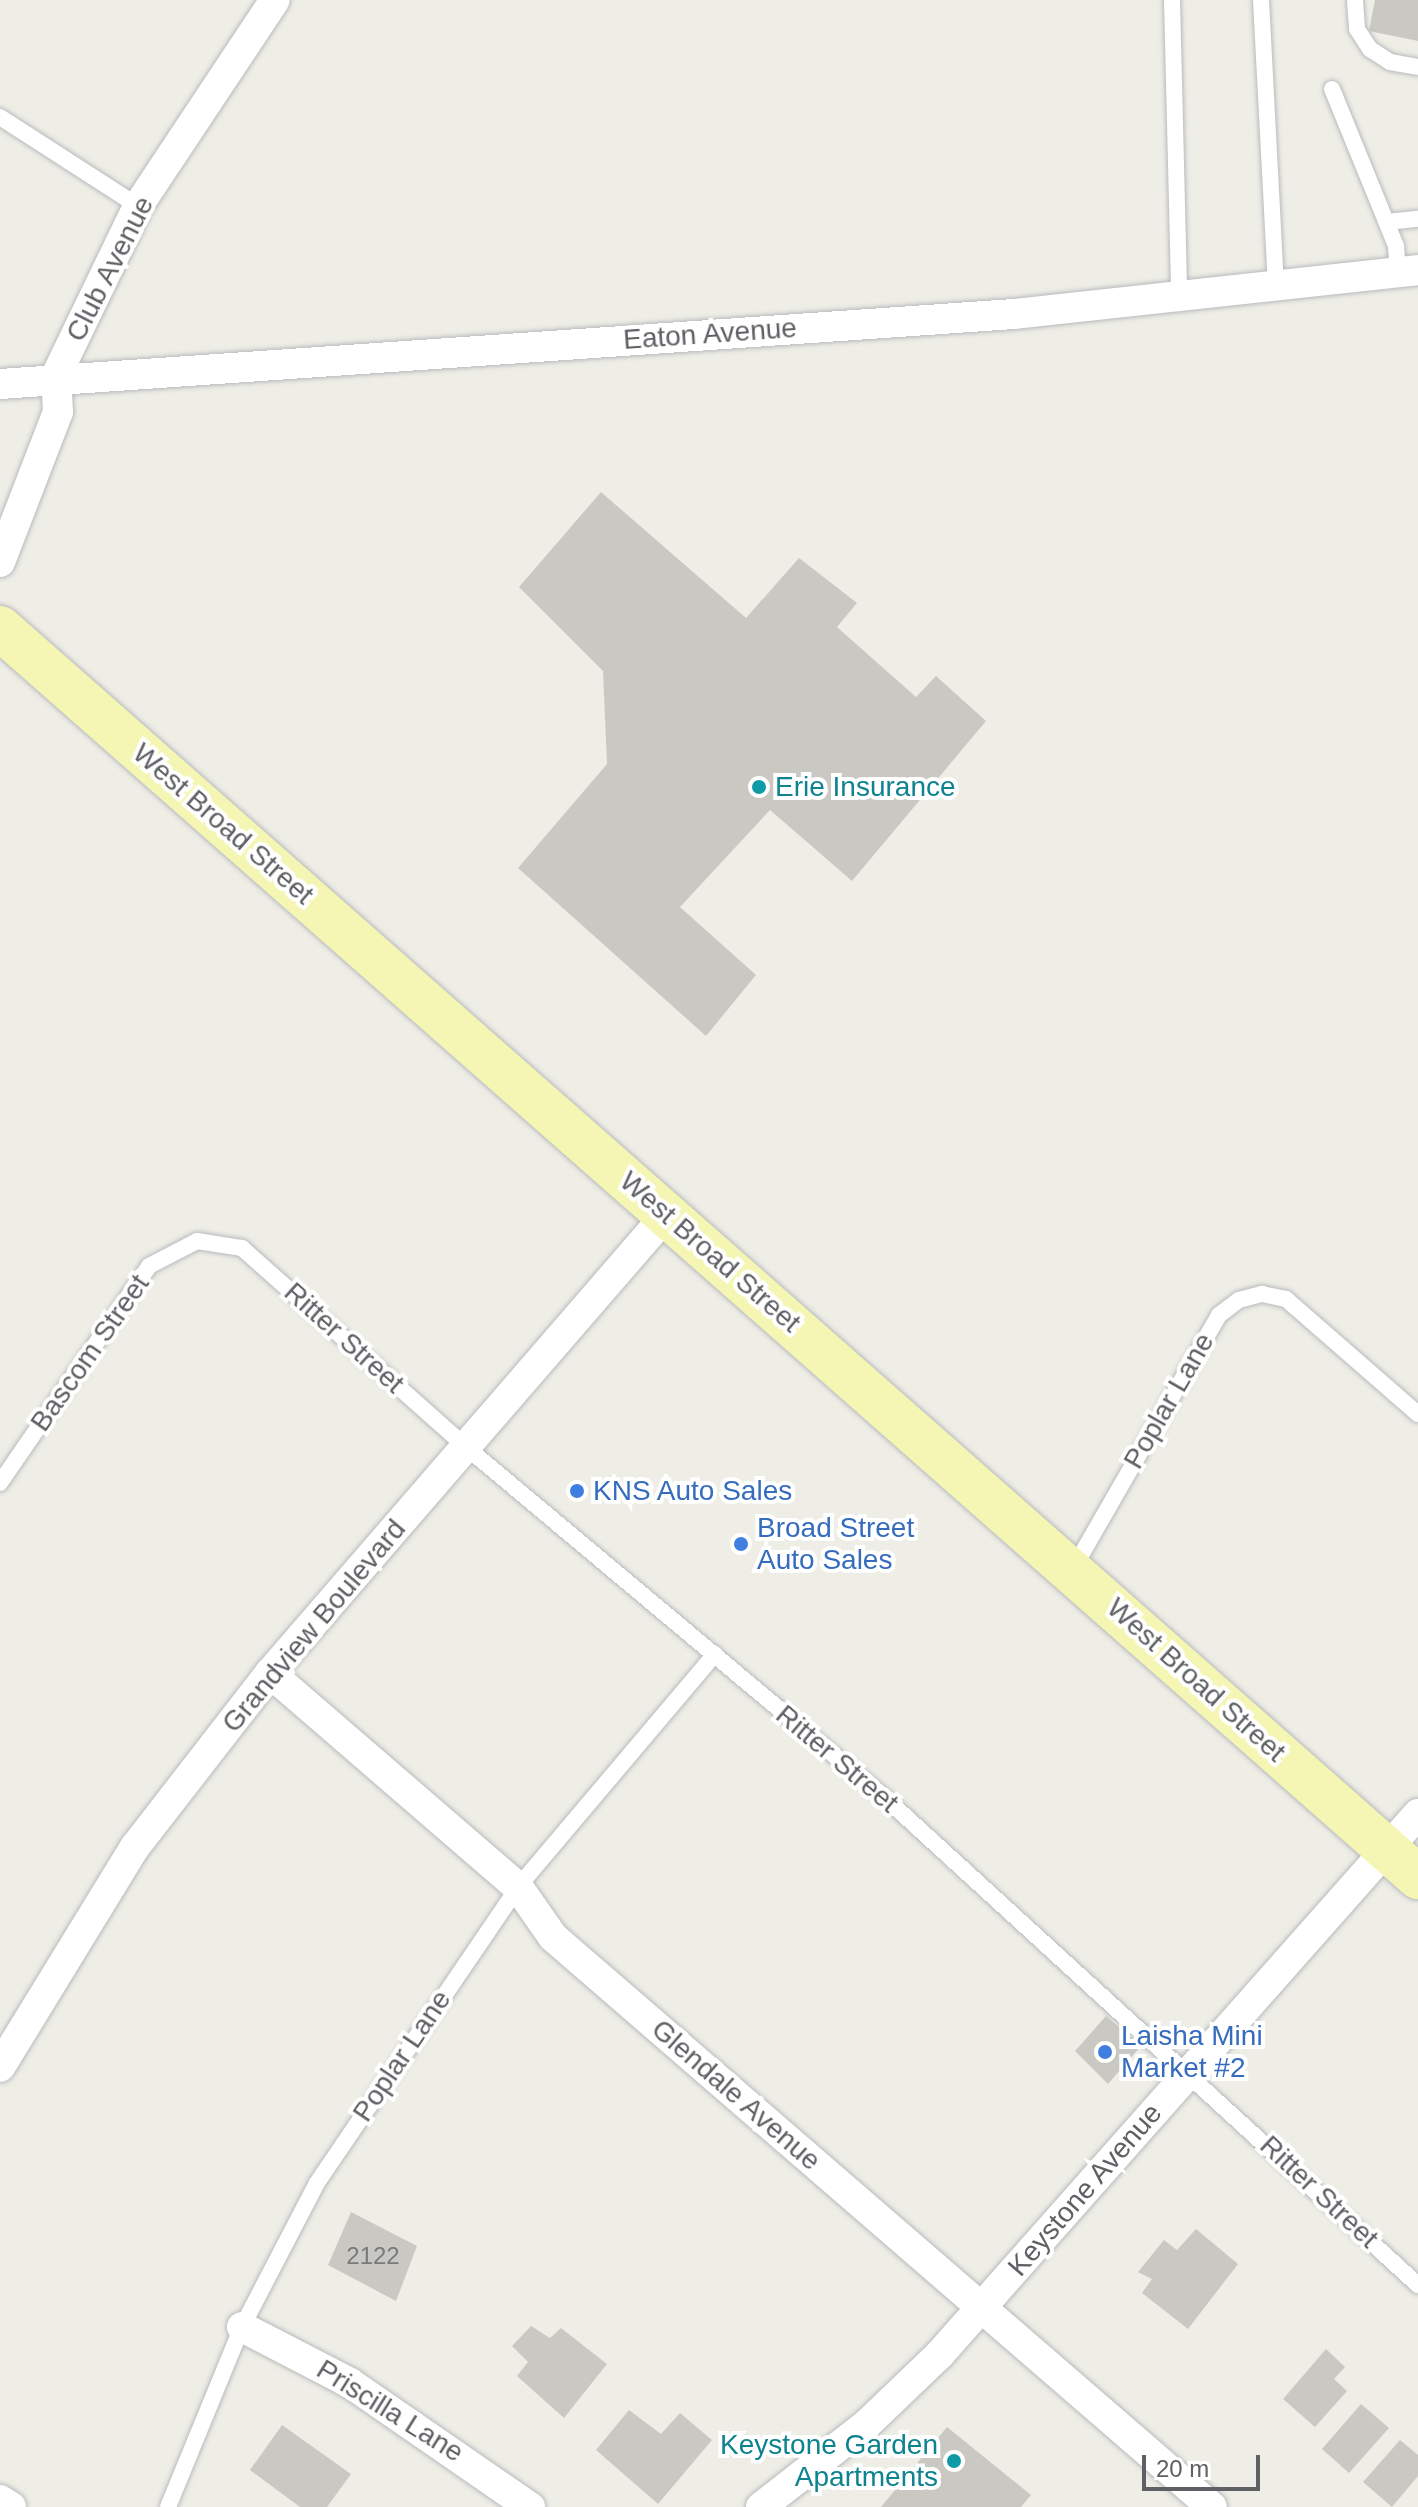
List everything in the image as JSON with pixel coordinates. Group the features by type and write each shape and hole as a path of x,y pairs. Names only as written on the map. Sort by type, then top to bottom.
{"main road":[{"name":"West Broad Street","path":"0,628 1418,1877"}],"street":[{"name":"Club Avenue","path":"0,562 58,412 56,376 138,206 275,0"},
{"name":"Eaton Avenue","path":"0,384 56,376 1014,314 1408,271"},
{"name":"Grandview Boulevard","path":"0,2067 135,1847 270,1673 667,1214"},
{"name":"Glendale Avenue","path":"270,1673 518,1887 553,1937 1212,2507"},
{"name":"Keystone Avenue","path":"761,2507 866,2425 981,2308 1418,1814"},
{"name":"Priscilla Lane","path":"242,2327 350,2383 530,2507"},
{"path":"0,2500 11,2507"}],"lane":[{"path":"1172,0 1179,296"},
{"path":"1261,0 1276,285"},
{"path":"1355,0 1357,29 1370,49 1390,62 1418,67"},
{"path":"1332,89 1408,271"},
{"path":"0,117 138,206"},
{"path":"1387,222 1418,219"},
{"name":"Bascom Street","path":"0,1483 149,1266 197,1241 242,1248"},
{"name":"Ritter Street","path":"242,1248 466,1447 715,1654 1190,2071 1418,2285"},
{"name":"Poplar Lane","path":"1072,1571 1219,1315 1239,1300 1262,1294 1286,1299 1418,1414"},
{"name":"Poplar Lane","path":"168,2507 242,2327 317,2183 518,1887 715,1654"}],"building":[{"path":"1375,0 1418,0 1418,41 1369,31"},
{"name":"Erie Insurance","path":"601,492 746,618 799,558 857,603 837,627 916,697 936,676 986,721 852,881 770,810 680,907 756,975 706,1036 518,868 607,764 603,671 519,587"},
{"path":"1106,2016 1141,2046 1108,2084 1075,2051"},
{"path":"351,2212 417,2246 396,2301 328,2265"},
{"path":"1196,2229 1238,2264 1188,2329 1142,2293 1152,2279 1138,2272 1164,2240 1177,2250"},
{"path":"531,2326 550,2338 561,2328 607,2364 564,2418 517,2376 528,2362 512,2346"},
{"path":"1326,2349 1345,2367 1334,2379 1347,2391 1315,2427 1283,2399"},
{"path":"1361,2404 1389,2428 1349,2473 1322,2449"},
{"path":"629,2410 661,2434 680,2413 712,2440 658,2504 596,2450"},
{"path":"282,2425 351,2474 327,2507 300,2507 250,2470"},
{"name":"Keystone Garden Apartments","path":"947,2427 1031,2495 1021,2507 881,2507"},
{"path":"1400,2440 1418,2455 1418,2476 1392,2507 1363,2482"}],"place":[{"name":"Erie Insurance","path":"759,787"},
{"name":"KNS Auto Sales","path":"577,1491"},
{"name":"Broad Street Auto Sales","path":"741,1544"},
{"name":"Laisha Mini Market #2","path":"1105,2052"},
{"name":"Keystone Garden Apartments","path":"954,2461"}]}
